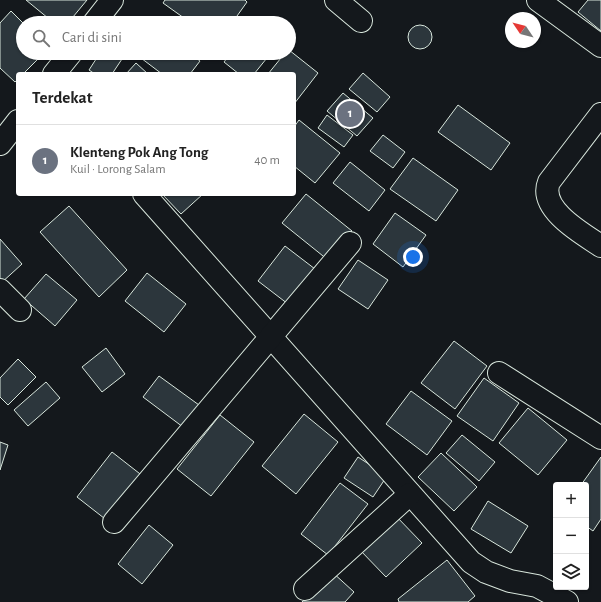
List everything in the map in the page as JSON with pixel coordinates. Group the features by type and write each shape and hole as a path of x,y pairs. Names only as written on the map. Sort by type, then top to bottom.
{"street":[{"path":"99,16 112,0"},
{"path":"336,0 361,21"},
{"path":"538,0 601,46"},
{"path":"56,72 65,60"},
{"path":"601,114 549,182 547,188 554,209 562,219 601,246"},
{"path":"0,144 16,123"},
{"path":"146,196 471,562 486,572 510,581 537,586 567,602"},
{"path":"114,522 350,243"},
{"path":"0,290 20,310"},
{"path":"499,373 601,438"},
{"path":"305,589 410,494"}],"building":[{"path":"26,0 87,0 74,16 45,16"},
{"path":"165,0 245,0 247,2 237,16 181,16 163,3"},
{"path":"588,0 601,0 601,31 578,12"},
{"path":"11,11 16,16 16,60 37,60 25,72 16,72 15,82 0,68 0,23"},
{"path":"420,25 425,26 431,32 431,42 425,48 420,49 415,48 409,42 408,37 409,32 415,26"},
{"path":"296,56 318,73 296,101 296,72 270,72 279,60 296,60"},
{"path":"95,60 121,60 113,72 92,72 89,70"},
{"path":"144,60 200,61 192,72 159,72"},
{"path":"226,60 265,60 256,72 236,72 224,62"},
{"path":"136,63 146,72 128,72"},
{"path":"363,73 390,97 377,112 349,89"},
{"path":"343,93 373,118 357,136 327,111"},
{"path":"458,105 510,143 491,170 438,132"},
{"path":"327,115 353,135 344,147 318,128"},
{"path":"299,120 340,153 315,183 296,168 296,124"},
{"path":"383,135 405,152 393,168 370,151"},
{"path":"413,158 458,190 436,221 390,189"},
{"path":"350,162 385,190 369,211 333,183"},
{"path":"306,194 352,231 328,260 282,223"},
{"path":"164,196 201,196 181,214"},
{"path":"69,206 127,270 99,297 40,232"},
{"path":"395,213 426,235 403,267 373,244"},
{"path":"0,239 22,264 0,284"},
{"path":"285,246 315,269 288,304 258,281"},
{"path":"358,260 388,280 368,309 338,289"},
{"path":"147,273 186,304 164,332 125,301"},
{"path":"46,274 77,300 55,326 24,299"},
{"path":"454,341 487,366 455,409 421,383"},
{"path":"106,348 125,374 102,392 82,367"},
{"path":"18,359 36,377 8,405 0,397 0,378"},
{"path":"159,376 199,405 183,427 143,397"},
{"path":"484,378 519,403 493,441 457,416"},
{"path":"46,382 60,398 28,426 14,410"},
{"path":"411,391 452,421 427,455 386,424"},
{"path":"528,408 567,440 538,475 499,443"},
{"path":"304,414 338,442 296,494 262,466"},
{"path":"220,415 254,442 211,496 177,469"},
{"path":"462,435 495,462 479,481 446,453"},
{"path":"0,442 8,445 0,470"},
{"path":"112,452 144,477 109,522 77,497"},
{"path":"441,453 477,487 454,511 418,477"},
{"path":"358,457 387,476 373,497 344,478"},
{"path":"601,457 601,519 593,531 589,528 589,482 583,482"},
{"path":"340,483 368,504 328,555 301,534"},
{"path":"488,501 528,526 511,553 471,529"},
{"path":"395,515 422,543 386,577 359,549"},
{"path":"149,525 173,545 142,584 118,564"},
{"path":"447,560 475,596 468,602 399,602 398,599"},
{"path":"331,571 354,592 345,602 302,602"}],"place":[{"name":"Klenteng Pok Ang Tong","path":"350,114"}]}
